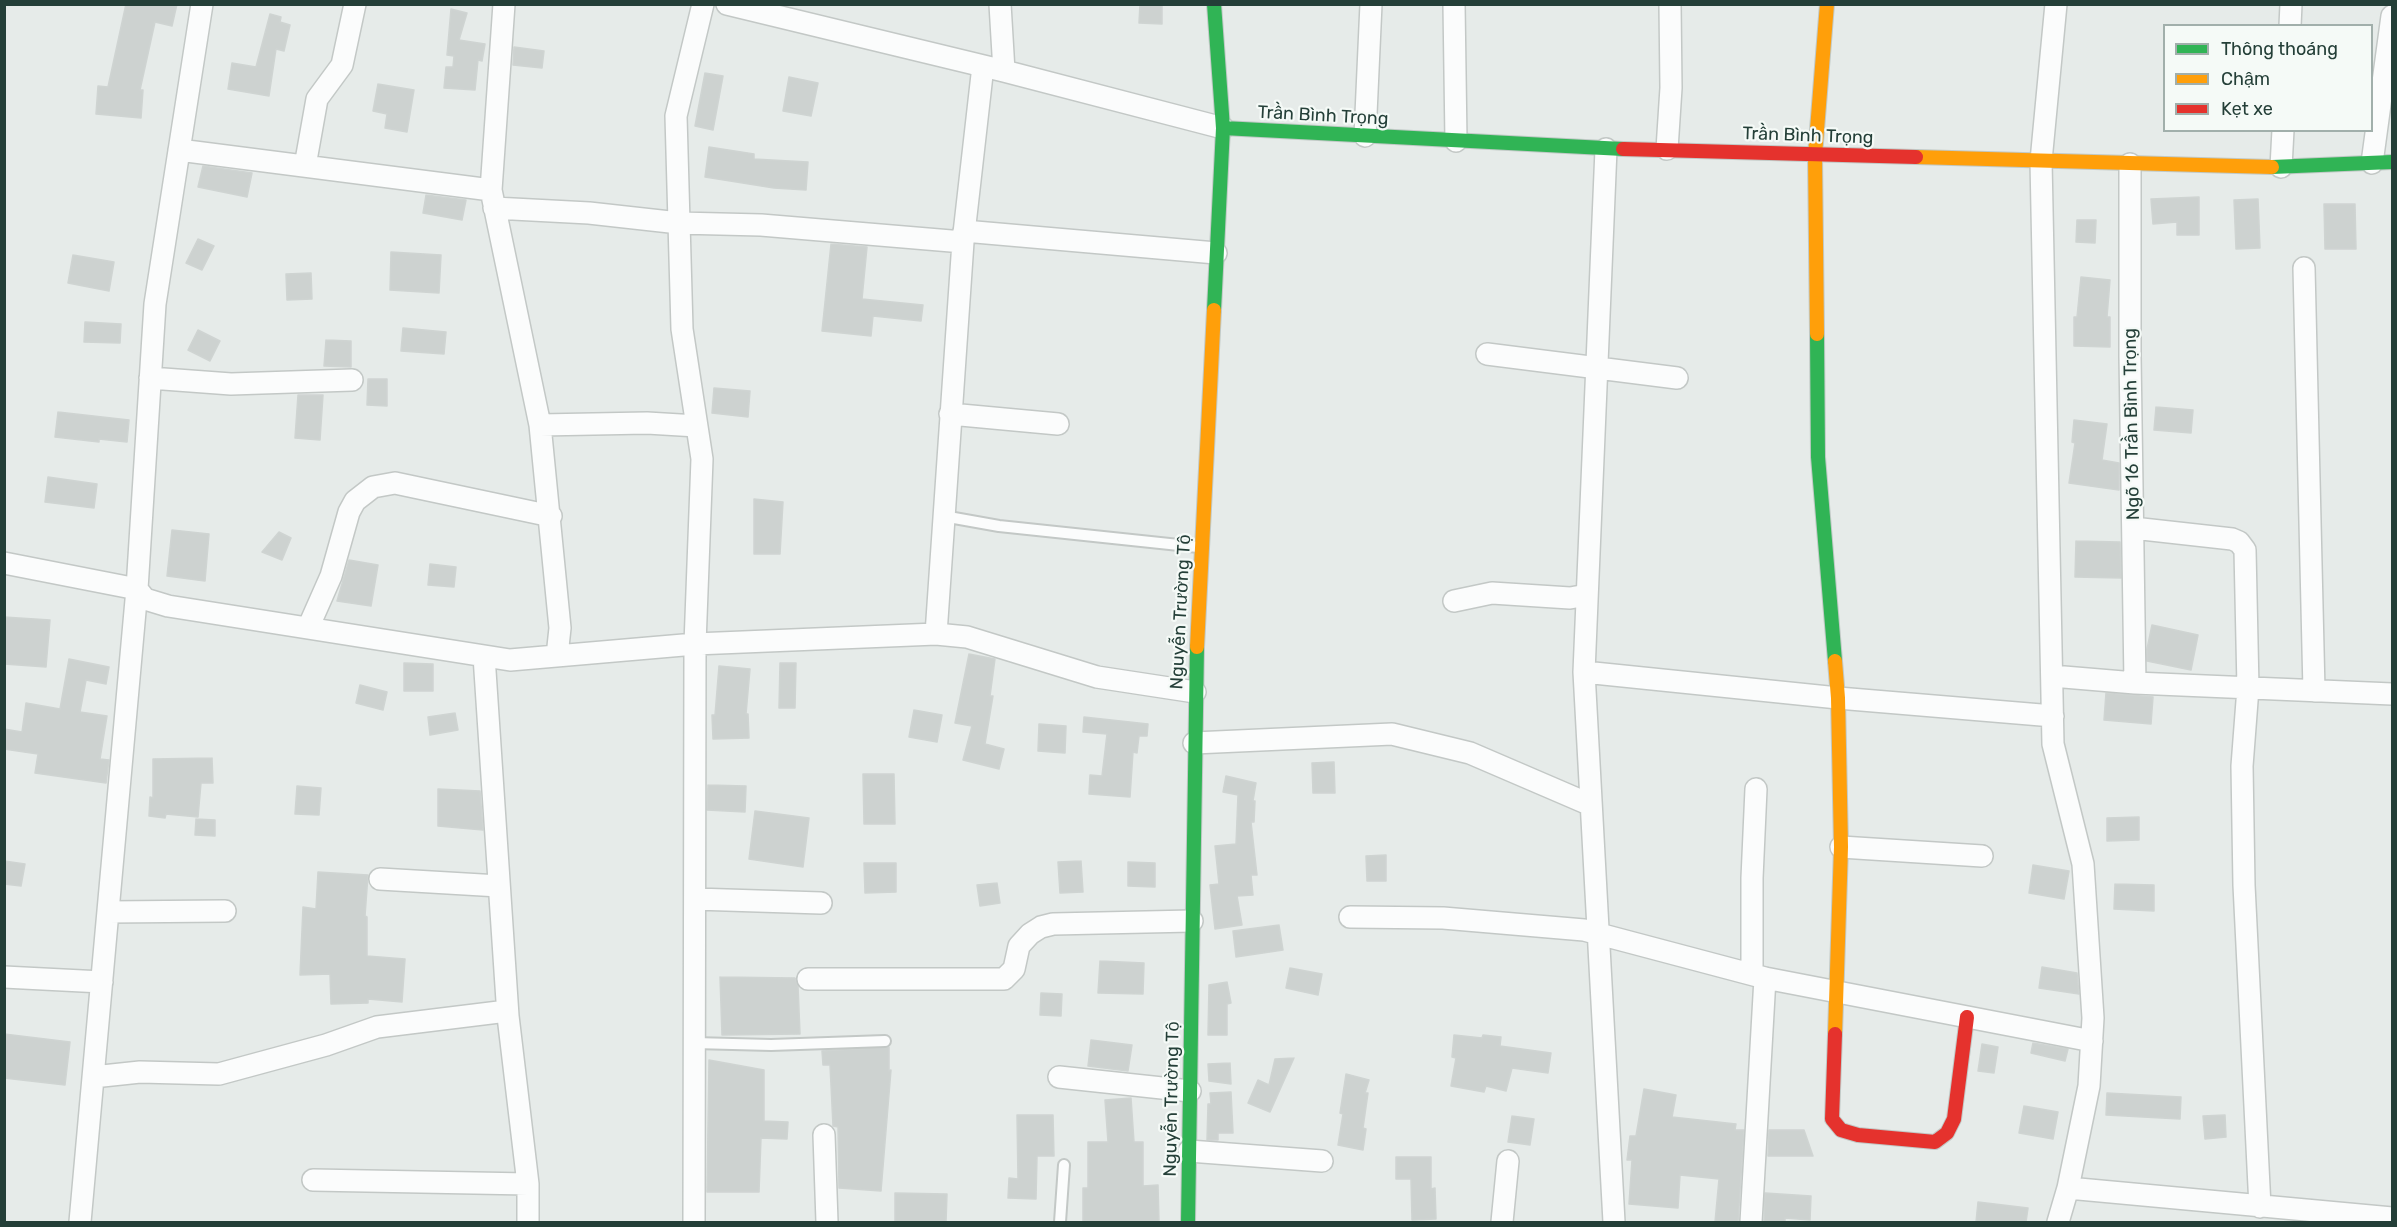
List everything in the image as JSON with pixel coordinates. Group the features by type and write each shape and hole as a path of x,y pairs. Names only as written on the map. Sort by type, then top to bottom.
{"street":[{"path":"80,1222 137,589 154,304 202,4"},
{"path":"305,166 317,99 342,64 355,4"},
{"path":"504,4 493,199 540,425 551,516 560,628 557,656"},
{"path":"694,1222 695,644 702,459 682,329 676,116 703,4"},
{"path":"727,4 1004,70 1223,128"},
{"path":"1000,4 1004,70"},
{"name":"Nguyễn Trường Tộ","path":"1188,1222 1195,692 1223,128 1214,4"},
{"path":"1365,136 1371,4"},
{"path":"1454,4 1455,141"},
{"path":"1667,149 1671,88 1670,4"},
{"path":"1827,4 1815,155 1818,457 1838,698 1840,847 1832,1119 1841,1130 1858,1135 1935,1142 1947,1133 1954,1119 1967,1017"},
{"path":"2056,4 2041,160 2053,744 2083,864 2093,1018 2089,1086 2068,1188 2058,1222"},
{"path":"2290,24 2291,4"},
{"path":"2382,163 2392,16"},
{"path":"936,634 964,237 984,66"},
{"name":"Trần Bình Trọng","path":"1223,128 1606,149 2281,167 2382,163"},
{"path":"2281,167 2283,132"},
{"path":"1606,149 1584,672 1614,1222"},
{"path":"179,150 305,166 493,199 679,223 761,225 1216,253"},
{"name":"Ngõ 16 Trần Bình Trọng","path":"2130,164 2135,683"},
{"path":"2304,268 2314,691"},
{"path":"1487,354 1677,378"},
{"path":"150,378 242,384 352,380"},
{"path":"950,414 1058,424"},
{"path":"540,425 647,423 697,426"},
{"path":"308,628 331,576 349,512 355,501 373,488 395,483 551,516"},
{"path":"2133,528 2232,538 2245,550 2248,688 2242,766 2252,1212"},
{"path":"4,563 137,589 145,599 168,606 510,660 695,644 936,634 966,637 1096,677 1195,692"},
{"path":"1454,601 1492,593 1570,598 1587,595"},
{"path":"484,656 507,1011 528,1184 528,1222"},
{"path":"1584,672 1838,698 2053,716"},
{"path":"2052,676 2135,683 2392,694"},
{"path":"1194,743 1392,734 1470,753 1591,805"},
{"path":"1751,1222 1759,976 1752,878 1756,789"},
{"path":"1840,847 1982,856"},
{"path":"380,879 499,886"},
{"path":"695,899 821,903"},
{"path":"108,912 225,911"},
{"path":"1350,917 1443,918 1533,924 1599,933 1759,976 2092,1041"},
{"path":"808,979 1004,979 1014,969 1019,946 1030,934 1041,927 1053,924 1192,921"},
{"path":"4,976 102,982"},
{"path":"93,1077 140,1072 219,1074 326,1045 376,1027 507,1011"},
{"path":"1059,1077 1190,1091"},
{"path":"824,1135 827,1222"},
{"path":"1189,1151 1322,1161"},
{"path":"1502,1222 1508,1161"},
{"path":"314,1180 528,1184"},
{"path":"2068,1188 2252,1212 2392,1218"}],"lane":[{"path":"943,516 999,526 1202,548"},
{"path":"694,1043 771,1045 885,1041"},
{"path":"1060,1222 1064,1165"}],"building":[{"path":"126,4 177,4 172,26 155,22 140,90 143,90 141,118 96,114 98,86 108,87"},
{"path":"1140,4 1162,4 1162,24 1139,23"},
{"path":"451,9 467,13 459,40 485,44 482,61 478,60 475,90 444,88 446,67 453,67 454,56 447,55"},
{"path":"270,14 281,17 280,22 290,25 284,51 276,49 269,96 228,89 232,63 256,67"},
{"path":"514,47 544,51 542,68 513,65"},
{"path":"705,73 723,76 713,130 695,126"},
{"path":"789,77 818,83 811,116 783,111"},
{"path":"378,84 414,90 407,132 385,128 387,114 373,111"},
{"path":"709,147 754,154 754,159 808,162 806,190 774,188 705,177"},
{"path":"203,166 252,173 247,197 198,187"},
{"path":"426,195 466,200 462,220 423,213"},
{"path":"2199,197 2199,235 2177,235 2177,222 2153,224 2151,199"},
{"path":"2258,199 2260,248 2236,249 2234,200"},
{"path":"2324,204 2355,204 2356,249 2325,249"},
{"path":"2077,220 2096,220 2095,243 2076,242"},
{"path":"198,239 214,246 202,270 186,263"},
{"path":"831,244 867,247 862,299 923,305 921,321 873,316 871,336 822,331"},
{"path":"391,252 441,255 439,293 390,290"},
{"path":"73,255 114,262 109,291 68,283"},
{"path":"311,273 312,299 287,300 286,274"},
{"path":"2081,277 2110,280 2107,317 2110,317 2110,347 2074,346 2074,317 2077,317"},
{"path":"85,322 121,324 120,343 84,342"},
{"path":"403,328 446,332 444,354 401,351"},
{"path":"198,330 220,341 210,361 188,350"},
{"path":"326,340 351,341 351,367 324,366"},
{"path":"368,379 387,379 387,406 367,405"},
{"path":"714,388 750,391 748,417 712,413"},
{"path":"298,395 323,395 320,440 295,438"},
{"path":"2156,407 2193,410 2191,433 2154,430"},
{"path":"58,412 129,420 127,442 99,439 99,442 55,437"},
{"path":"2074,420 2107,424 2102,460 2119,463 2119,490 2069,483 2075,443 2072,442"},
{"path":"48,477 97,484 94,508 45,502"},
{"path":"754,499 783,502 780,554 754,554"},
{"path":"172,530 209,534 205,581 167,576"},
{"path":"279,532 291,538 282,560 262,552"},
{"path":"2076,541 2120,542 2121,578 2075,577"},
{"path":"349,560 378,565 371,606 337,601"},
{"path":"430,564 456,567 454,587 428,585"},
{"path":"4,617 50,620 46,667 4,664"},
{"path":"2152,625 2198,635 2191,670 2147,661"},
{"path":"969,654 995,659 990,696 993,696 985,744 1004,749 999,769 963,760 972,726 955,723"},
{"path":"69,659 109,667 106,684 86,680 80,712 107,716 100,759 109,760 106,783 35,773 38,754 4,749 4,729 22,732 26,703 60,709"},
{"path":"404,663 433,664 433,691 404,691"},
{"path":"780,663 796,663 795,708 779,708"},
{"path":"719,666 750,669 746,714 748,714 749,738 713,739 712,715 715,715"},
{"path":"360,685 387,692 383,710 356,703"},
{"path":"2106,693 2153,697 2151,724 2104,720"},
{"path":"914,710 942,715 937,742 909,737"},
{"path":"455,713 458,730 430,735 428,717"},
{"path":"1084,717 1148,724 1147,736 1139,736 1137,753 1133,752 1130,797 1089,794 1090,775 1102,776 1107,734 1083,732"},
{"path":"1039,724 1066,726 1065,753 1038,751"},
{"path":"212,758 213,783 201,783 198,817 166,814 165,818 149,816 150,797 153,798 153,759"},
{"path":"1334,762 1335,793 1313,793 1312,763"},
{"path":"863,774 894,774 895,824 864,824"},
{"path":"1226,776 1256,783 1253,801 1255,801 1254,822 1251,822 1257,875 1251,875 1253,895 1237,896 1242,925 1215,929 1210,885 1219,884 1215,846 1236,844 1238,795 1223,792"},
{"path":"708,785 746,786 745,812 707,810"},
{"path":"297,786 321,788 319,815 295,814"},
{"path":"438,789 480,791 483,830 438,826"},
{"path":"755,811 809,818 803,867 749,859"},
{"path":"2139,817 2139,840 2107,841 2107,818"},
{"path":"196,819 215,820 215,836 195,835"},
{"path":"1386,855 1386,881 1367,881 1366,856"},
{"path":"4,861 25,864 21,886 4,884"},
{"path":"1081,861 1083,892 1060,893 1058,862"},
{"path":"1128,862 1155,863 1155,887 1128,886"},
{"path":"864,863 896,863 896,892 865,893"},
{"path":"2033,865 2069,871 2064,899 2029,893"},
{"path":"318,872 368,875 365,916 367,917 367,956 405,959 402,1002 368,999 368,1003 331,1004 330,974 300,975 303,907 316,909"},
{"path":"997,883 1000,903 980,906 977,885"},
{"path":"2115,884 2154,885 2154,911 2114,909"},
{"path":"1279,925 1283,950 1236,957 1233,931"},
{"path":"1100,961 1144,963 1143,994 1098,993"},
{"path":"2042,967 2077,973 2079,994 2039,988"},
{"path":"1290,968 1322,974 1318,995 1286,988"},
{"path":"720,977 795,978 798,986 800,1034 722,1035"},
{"path":"1227,982 1231,1003 1227,1004 1227,1035 1208,1035 1209,985"},
{"path":"1041,993 1062,994 1061,1016 1040,1015"},
{"path":"4,1034 70,1042 65,1085 4,1078"},
{"path":"1454,1035 1482,1038 1483,1035 1501,1037 1500,1046 1551,1053 1548,1073 1512,1068 1506,1091 1486,1086 1484,1092 1451,1086 1456,1058 1452,1057"},
{"path":"1091,1040 1132,1045 1128,1071 1088,1066"},
{"path":"2033,1043 2068,1049 2065,1061 2031,1053"},
{"path":"1982,1044 1998,1047 1994,1073 1978,1071"},
{"path":"889,1047 889,1071 891,1070 881,1191 839,1188 838,1127 833,1126 830,1065 823,1065 822,1051"},
{"path":"1294,1058 1270,1112 1248,1103 1258,1080 1269,1085 1275,1059"},
{"path":"709,1060 764,1070 764,1121 788,1122 787,1139 761,1138 759,1192 707,1192"},
{"path":"1230,1063 1231,1084 1209,1081 1208,1064"},
{"path":"1346,1074 1369,1080 1365,1093 1368,1093 1363,1128 1366,1129 1363,1150 1338,1145"},
{"path":"1644,1089 1676,1095 1672,1117 1736,1124 1735,1130 1744,1130 1738,1222 1715,1222 1719,1179 1680,1175 1678,1208 1629,1204 1632,1160 1627,1160 1630,1136 1636,1136"},
{"path":"1231,1092 1233,1133 1218,1133 1218,1140 1207,1140 1210,1093"},
{"path":"2107,1093 2181,1097 2180,1119 2106,1115"},
{"path":"1131,1098 1134,1142 1143,1142 1143,1186 1158,1185 1159,1222 1083,1222 1083,1188 1088,1188 1088,1142 1108,1142 1105,1100"},
{"path":"2024,1106 2058,1112 2053,1139 2019,1133"},
{"path":"1017,1115 1053,1115 1054,1156 1037,1156 1036,1199 1008,1198 1009,1178 1018,1179"},
{"path":"2225,1115 2226,1137 2205,1139 2203,1116"},
{"path":"1512,1116 1534,1119 1530,1145 1508,1142"},
{"path":"1769,1130 1804,1130 1813,1156 1768,1156"},
{"path":"1396,1157 1431,1157 1431,1189 1435,1188 1436,1219 1412,1220 1411,1179 1396,1179"},
{"path":"895,1193 947,1194 946,1222 895,1222"},
{"path":"1765,1193 1811,1196 1810,1220 1785,1218 1785,1222 1764,1222"},
{"path":"1978,1202 2028,1208 2026,1222 1976,1222"}],"traffic: fast":[{"path":"1214,4 1223,128 1214,310"},
{"path":"1223,128 1623,149"},
{"path":"2272,167 2392,162"},
{"path":"1817,334 1818,457 1835,661"},
{"path":"1188,1222 1197,647"}],"traffic: slow":[{"path":"1817,334 1815,155 1827,4"},
{"path":"1916,157 2272,167"},
{"path":"1197,647 1214,310"},
{"path":"1835,661 1838,698 1841,847 1835,1034"}],"traffic: jam":[{"path":"1623,149 1916,157"},
{"path":"1835,1034 1832,1119 1841,1130 1858,1135 1935,1142 1947,1133 1954,1119 1967,1017"}]}
